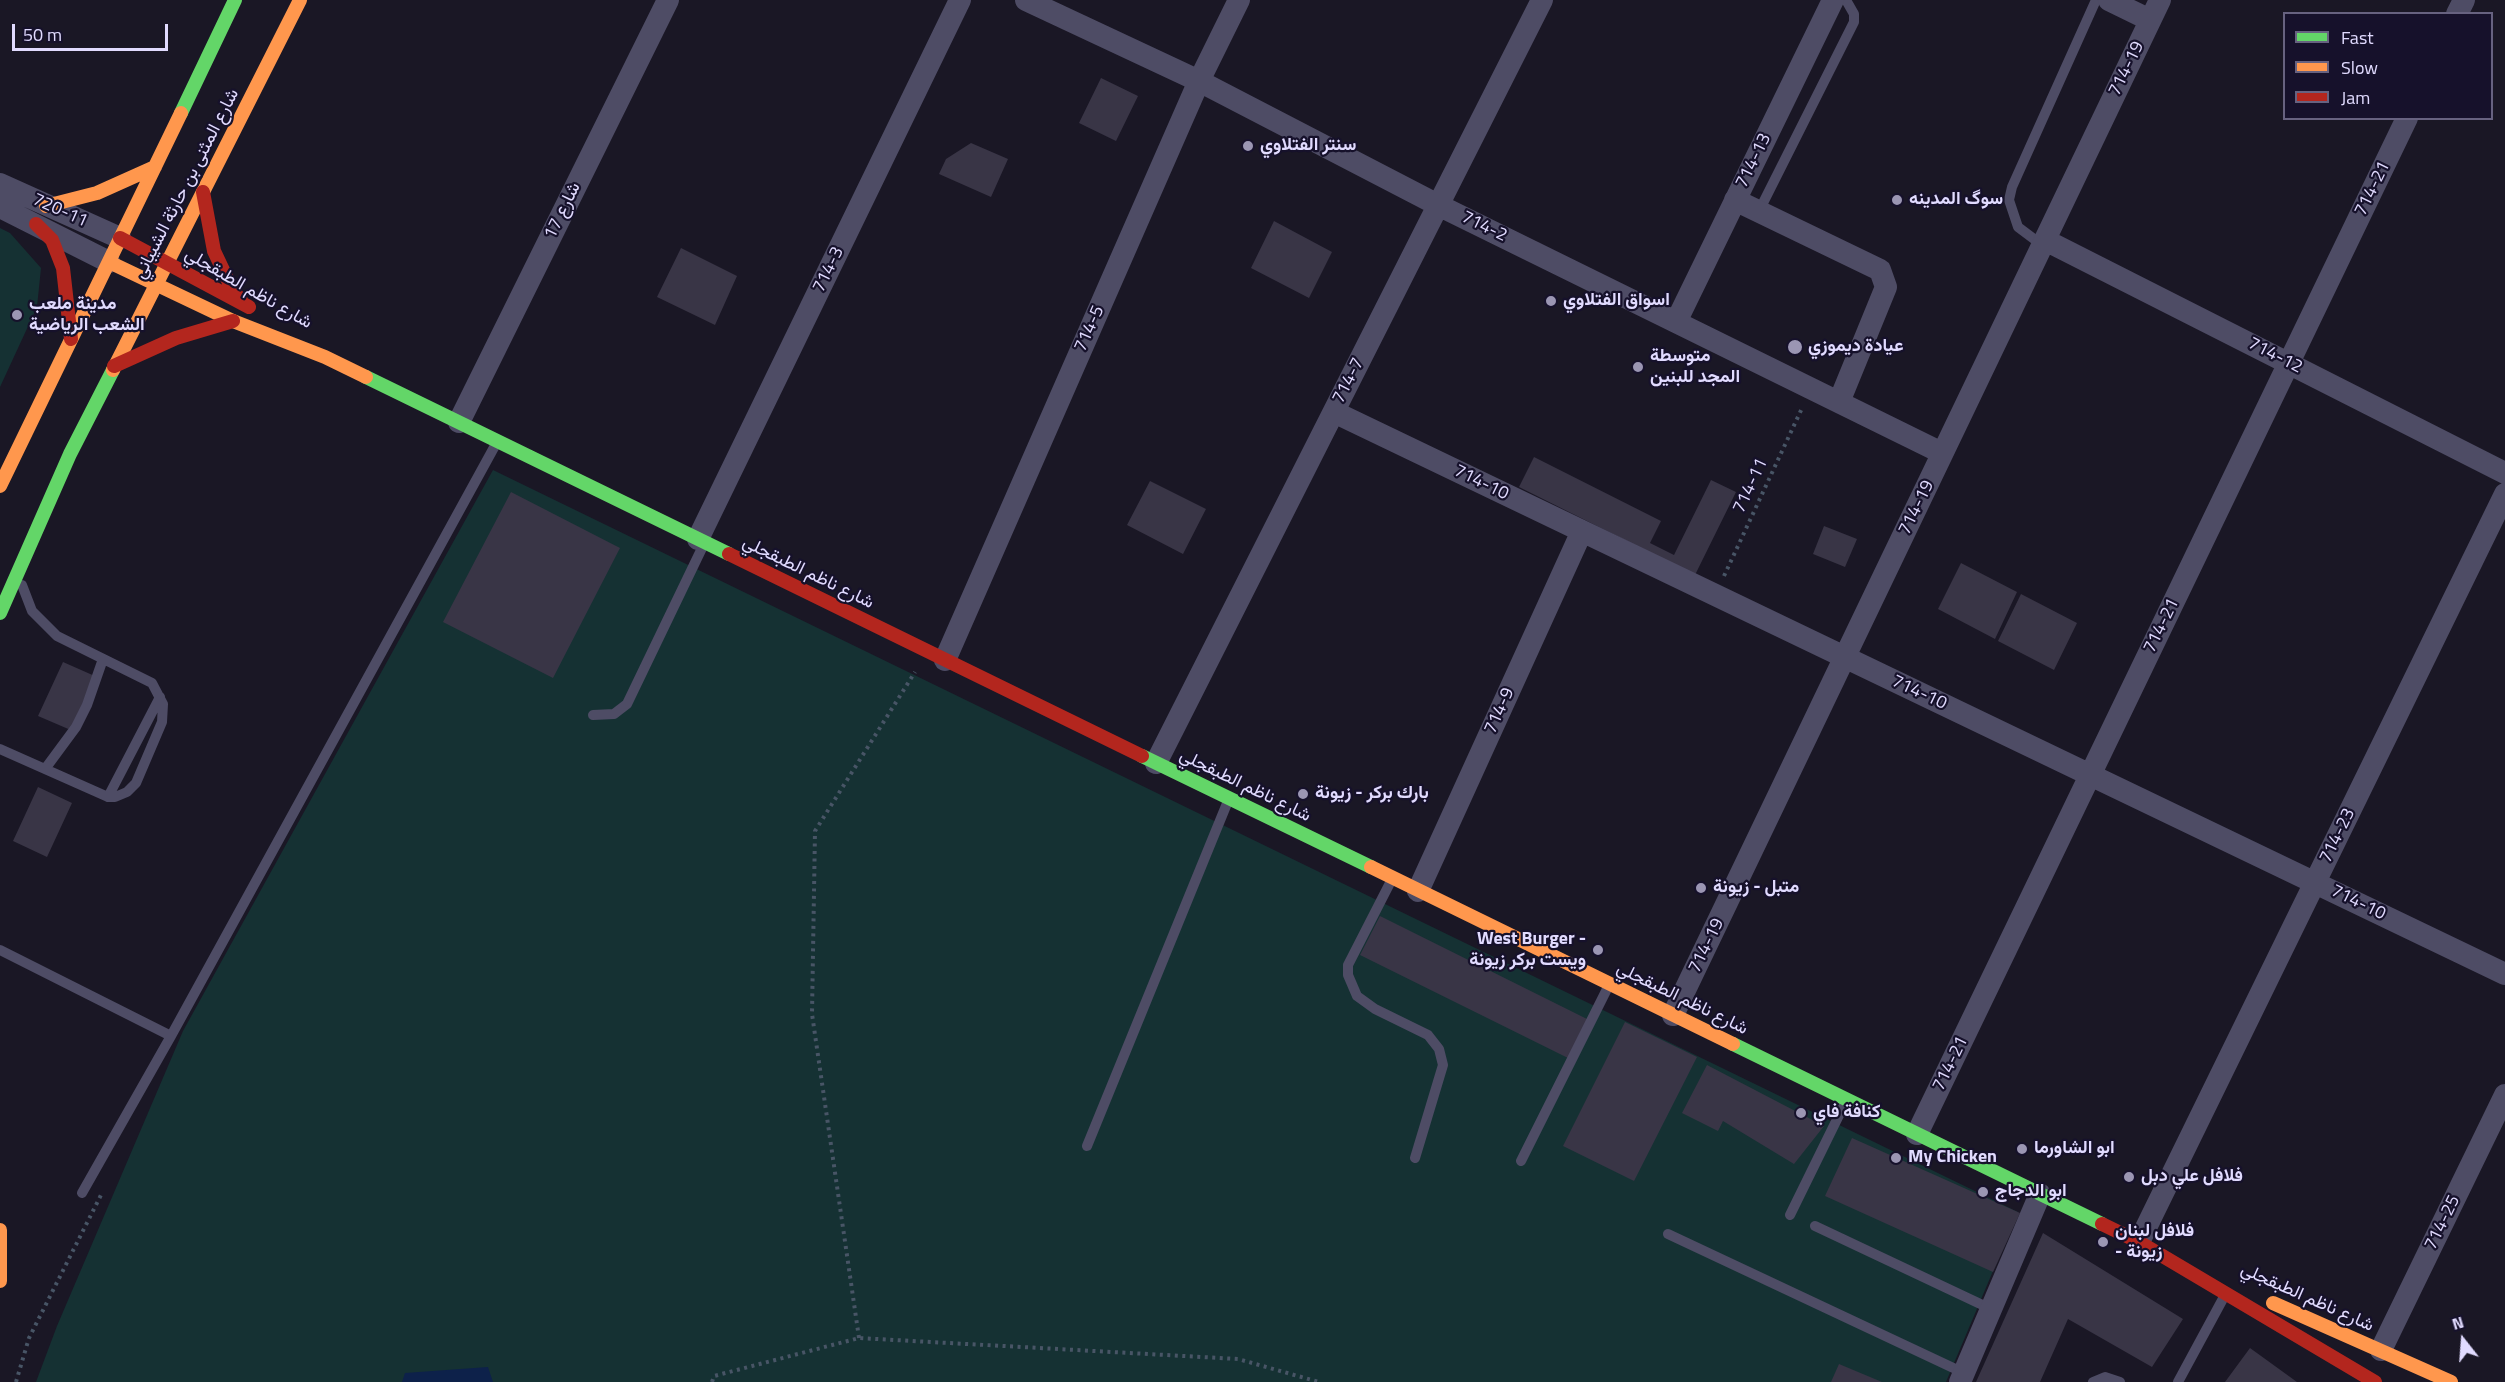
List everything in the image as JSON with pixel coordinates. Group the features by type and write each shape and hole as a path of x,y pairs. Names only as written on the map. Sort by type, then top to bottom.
{"main road":[{"name":"شارع المثنى بن حارثة الشيباني","path":"0,486 235,0"},
{"name":"شارع المثنى بن حارثة الشيباني","path":"0,613 70,454 300,0"},
{"path":"71,340 63,268 41,215 154,167"},
{"path":"203,192 214,251 232,289 242,302"},
{"name":"شارع ناظم الطبقجلي","path":"120,238 259,312"},
{"name":"شارع ناظم الطبقجلي","path":"109,262 233,321 325,357 2144,1245 2228,1289 2363,1378 2375,1382"},
{"path":"114,366 176,338 233,321"},
{"name":"شارع ناظم الطبقجلي","path":"276,322 325,357"},
{"path":"0,1230 0,1281"},
{"name":"شارع ناظم الطبقجلي","path":"2228,1289 2381,1350 2451,1382"}],"street":[{"name":"شارع 17","path":"459,422 668,0"},
{"name":"714-3","path":"701,541 960,0"},
{"name":"714-2","path":"1026,0 1199,81 1438,205 1942,453"},
{"name":"714-5","path":"937,656 1199,81 1239,0"},
{"name":"714-7","path":"1156,763 1542,0"},
{"name":"714-13","path":"1676,322 1833,0"},
{"path":"2109,0 2150,20"},
{"name":"714-19","path":"1673,1015 2160,0"},
{"name":"714-21","path":"1917,1134 2406,120"},
{"name":"720-11","path":"0,184 109,262"},
{"path":"1735,200 1880,270 1886,287 1839,402"},
{"name":"720-11","path":"0,207 41,215 120,238"},
{"name":"714-12","path":"2043,243 2289,363 2505,473"},
{"name":"714-10","path":"1334,412 2505,974"},
{"name":"714-23","path":"2144,1245 2315,882 2505,494"},
{"name":"714-9","path":"1418,891 1582,531"},
{"name":"714-25","path":"2381,1350 2505,1095"},
{"path":"1962,1377 2040,1194"}],"lane":[{"path":"1759,211 1854,22 1854,14 1846,0"},
{"path":"2043,243 2018,227 2009,200 2096,0"},
{"path":"82,1193 171,1036 497,441"},
{"path":"593,715 614,714 627,704 701,541"},
{"path":"0,749 108,797 121,795 136,783 162,722 160,697 152,683 57,636 39,621 25,597 20,566"},
{"path":"45,769 80,720 103,659"},
{"path":"108,797 160,697"},
{"path":"1087,1146 1229,798"},
{"path":"1392,878 1348,965 1348,975 1357,996 1375,1009 1428,1035 1439,1049 1443,1065 1415,1158"},
{"path":"0,950 171,1036"},
{"path":"1521,1161 1610,984"},
{"path":"1790,1215 1846,1100"},
{"path":"1815,1226 1991,1309"},
{"path":"1668,1234 1962,1377"},
{"path":"2178,1382 2228,1289"},
{"path":"2093,1382 2105,1377 2120,1382"}],"path":[{"name":"714-11","path":"1715,595 1811,389"},
{"path":"859,1338 812,1014 815,831 937,656"},
{"path":"16,1382 29,1338 104,1190"},
{"path":"712,1382 714,1376 859,1338 1238,1359 1319,1382"}],"green space":[{"name":"مدينة ملعب الشعب الرياضية","path":"0,228 10,233 41,268 37,307 0,387"},
{"path":"493,470 2018,1212 1946,1382 36,1382 57,1326 183,1031"}],"water":[{"path":"488,1367 493,1382 402,1382 405,1373"}],"building":[{"path":"1101,78 1138,96 1116,141 1079,123"},
{"path":"971,143 1008,159 991,197 939,174 946,159"},
{"path":"1274,221 1332,252 1309,298 1251,268"},
{"path":"681,248 737,276 715,325 657,297"},
{"path":"1534,457 1661,521 1650,543 1674,555 1711,480 1736,492 1695,575 1519,487"},
{"path":"1150,481 1206,509 1183,554 1127,525"},
{"path":"511,492 620,548 553,678 443,622"},
{"path":"1824,526 1857,539 1845,567 1813,554"},
{"path":"1961,563 2017,592 1995,639 1938,609"},
{"path":"2021,594 2077,623 2054,670 1998,641"},
{"path":"63,662 97,677 73,731 38,716"},
{"path":"38,787 72,803 47,857 13,841"},
{"path":"1380,916 1589,1020 1570,1059 1360,955"},
{"path":"1625,1022 1697,1057 1634,1181 1563,1146"},
{"path":"1707,1065 1824,1126 1794,1164 1723,1121 1718,1131 1682,1113"},
{"path":"1852,1138 2020,1213 1993,1272 1825,1196"},
{"path":"2043,1233 2183,1319 2152,1367 2068,1319 2040,1382 1976,1382"},
{"path":"2250,1348 2297,1382 2225,1382"},
{"path":"1839,1364 1882,1382 1831,1382"}],"traffic: fast":[{"path":"181,113 235,0"},
{"path":"0,613 70,454 113,370"},
{"path":"366,377 729,554"},
{"path":"1142,756 1371,867"},
{"path":"1733,1044 2102,1224"}],"traffic: slow":[{"path":"113,370 300,0"},
{"path":"0,486 181,113"},
{"path":"46,206 97,193 155,167"},
{"path":"109,262 233,321 325,357 366,377"},
{"path":"1371,867 1733,1044"},
{"path":"0,1230 0,1281"},
{"path":"2273,1303 2451,1382"}],"traffic: jam":[{"path":"203,192 214,251 232,289 242,302"},
{"path":"36,224 52,240 63,268 71,339"},
{"path":"120,238 249,307"},
{"path":"114,366 176,338 233,321"},
{"path":"729,554 1142,756"},
{"path":"2102,1224 2139,1242 2375,1382"}],"place":[{"name":"سنتر الفتلاوي","path":"1248,146"},
{"name":"سوگ المدينه","path":"1897,200"},
{"name":"اسواق الفتلاوي","path":"1551,301"},
{"name":"مدينة ملعب الشعب الرياضية","path":"17,315"},
{"name":"عيادة ديموزي","path":"1795,347"},
{"name":"متوسطة المجد للبنين","path":"1638,367"},
{"name":"بارك بركر - زيونة","path":"1303,794"},
{"name":"متبل - زيونة","path":"1701,888"},
{"name":"West Burger - ويست بركر زيونة","path":"1598,950"},
{"name":"كنافة فاي","path":"1801,1113"},
{"name":"ابو الشاورما","path":"2022,1149"},
{"name":"My Chicken","path":"1896,1158"},
{"name":"فلافل علي دبل","path":"2129,1177"},
{"name":"ابو الدجاج","path":"1983,1192"},
{"name":"فلافل لبنان - زيونة","path":"2103,1242"}]}
